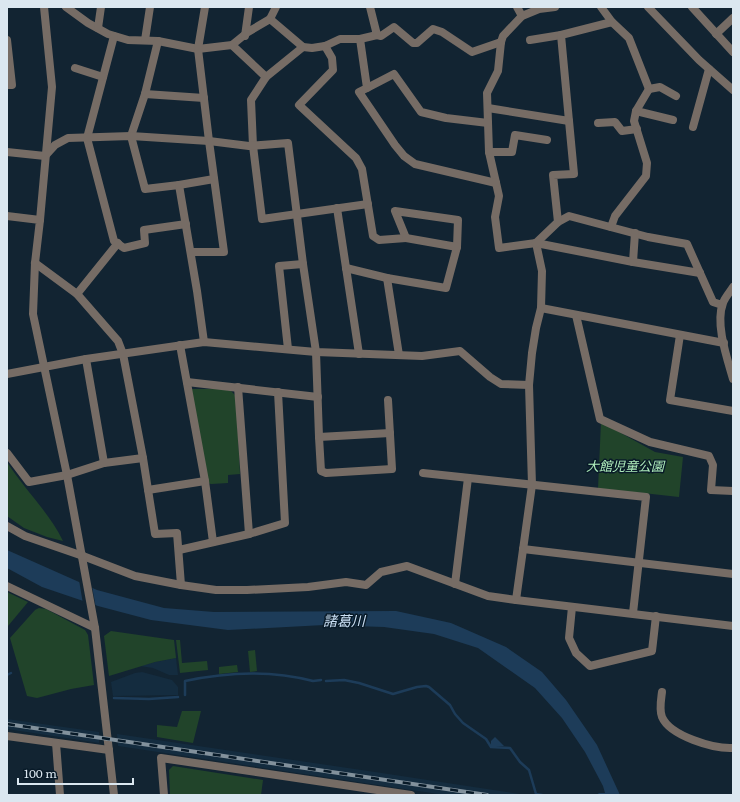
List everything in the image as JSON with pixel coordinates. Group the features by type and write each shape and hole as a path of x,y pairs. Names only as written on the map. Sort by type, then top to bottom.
{"street":[{"path":"44,7 52,87 35,263 33,314 83,556 95,628 114,795"},
{"path":"66,7 88,23 114,36 128,40 158,41 198,49 232,45 245,36 248,32 270,19 276,7"},
{"path":"98,28 101,7"},
{"path":"145,40 150,7"},
{"path":"191,252 224,252 198,49 205,7"},
{"path":"245,36 249,7"},
{"path":"370,7 377,35"},
{"path":"517,7 522,16"},
{"path":"555,7 539,9 522,16 502,36 498,71 487,93 489,152 500,196 495,218 499,248 536,243 633,262 700,273"},
{"path":"601,7 612,22 629,38 649,89"},
{"path":"648,7 709,69 733,90"},
{"path":"692,7 733,52"},
{"path":"716,34 733,18"},
{"path":"270,19 303,47 312,48 325,46 340,39 360,39 377,35 381,36 394,27 413,43 417,43 432,29 442,32 472,52 501,42"},
{"path":"530,40 561,35 612,22"},
{"path":"558,222 553,175 574,174 561,35"},
{"path":"114,36 87,138 114,241 124,248 145,244 144,230 186,224"},
{"path":"360,39 367,88"},
{"path":"7,40 12,85 7,85"},
{"path":"158,41 145,94 131,136 145,189 214,179"},
{"path":"232,45 266,77"},
{"path":"325,46 332,58 333,70 299,105 356,158 362,169 373,236 379,240 406,238 457,247"},
{"path":"303,47 266,77 251,100 253,146 262,219 368,204"},
{"path":"75,68 103,77"},
{"path":"693,127 709,69"},
{"path":"488,123 446,118 420,112 394,74 358,92 395,145 404,156 415,164 496,183"},
{"path":"611,227 615,216 646,176 647,164 634,121 636,111 649,89 660,87 676,96"},
{"path":"145,94 204,98"},
{"path":"488,108 569,121"},
{"path":"636,111 673,120"},
{"path":"598,123 616,122 622,131 637,129"},
{"path":"489,152 512,152 515,135 547,140"},
{"path":"45,156 55,145 68,138 131,136 209,141 253,146 288,142 303,264 316,352 321,471 326,473 392,469 388,400"},
{"path":"7,152 45,156"},
{"path":"179,185 191,252 204,342"},
{"path":"337,208 359,354"},
{"path":"346,268 388,278 446,288 457,247 458,220 396,211 406,238"},
{"path":"7,216 40,220"},
{"path":"536,243 558,222 569,216 635,233 687,244 713,302 722,305"},
{"path":"633,262 635,233"},
{"path":"77,294 118,243"},
{"path":"516,600 532,485 529,385 532,353 541,308 542,271 536,243"},
{"path":"35,263 77,294 118,341 143,458 155,534 177,533 181,585"},
{"path":"288,349 279,266 303,264"},
{"path":"388,278 399,355"},
{"path":"733,287 723,300 721,320 724,343 733,379"},
{"path":"541,308 724,343"},
{"path":"576,315 600,419 650,442 709,456 713,464 711,490 733,491"},
{"path":"680,335 670,400 733,411"},
{"path":"7,374 122,354 204,342 316,352 359,354 422,356 460,351 490,377 501,384 529,385"},
{"path":"180,345 205,481 213,542"},
{"path":"86,360 104,463"},
{"path":"187,382 318,397"},
{"path":"238,388 249,534"},
{"path":"179,550 249,534 285,523 278,392"},
{"path":"319,437 390,433"},
{"path":"7,453 29,482 67,475 104,463 143,458"},
{"path":"423,473 646,497 633,613"},
{"path":"455,584 468,478"},
{"path":"148,490 205,481"},
{"path":"7,526 25,536 135,576 216,590 308,587 346,582 366,585 381,572 407,566 488,596 733,626"},
{"path":"523,549 733,574"},
{"path":"7,586 95,628"},
{"path":"572,606 569,638 576,653 590,666 652,651 656,616"},
{"path":"662,692 662,716 667,725 692,741 726,749 733,748"},
{"path":"7,736 109,750"},
{"path":"56,743 60,795"},
{"path":"164,795 161,758 371,792 411,795"}],"shaded area":[{"path":"176,658 178,675 169,675 153,668 140,666 155,662"},
{"path":"142,672 172,680 178,687 178,695 113,696 111,682"},
{"path":"7,719 99,732 99,743 7,729"},
{"path":"117,734 526,795 445,795 118,746"}],"green space":[{"path":"190,389 223,389 231,391 236,396 240,474 228,475 228,483 208,483"},
{"name":"大館児童公園","path":"601,422 655,452 683,457 679,497 598,489"},
{"path":"7,462 44,510 63,541 47,537 24,528 7,516"},
{"path":"7,592 28,602 8,626 7,626"},
{"path":"39,608 46,609 85,630 88,635 94,685 71,689 37,698 27,696 10,638 35,610"},
{"path":"111,631 174,640 176,658 155,662 109,676 104,636"},
{"path":"176,640 180,640 182,663 207,661 208,670 180,673"},
{"path":"255,650 257,671 250,672 248,651"},
{"path":"237,665 238,672 219,674 219,667"},
{"path":"182,711 201,711 193,743 157,737 157,725 177,727"},
{"path":"173,766 263,780 261,795 170,795 169,770"}],"water":[{"name":"諸葛川","path":"7,550 97,590 164,608 214,612 396,611 451,623 506,647 542,672 566,700 597,745 620,795 596,795 599,793 605,793 603,786 585,752 562,718 535,688 478,648 434,634 384,627 324,625 228,630 151,620 98,606 42,587 7,568"},
{"path":"495,737 504,746 491,746 491,741"}],"pier":[{"path":"79,580 92,586 96,608 83,604"}],"waterway":[{"path":"7,675 11,673"},
{"path":"185,695 185,681 233,674 281,675 313,681 321,680"},
{"path":"326,681 344,680 359,683 393,694 417,687 429,687 450,705 455,714 463,723 486,739 491,747 510,748 520,762 529,770 536,794 542,795"},
{"path":"114,698 149,699 178,697"}],"railway":[{"path":"7,724 487,795"}]}
